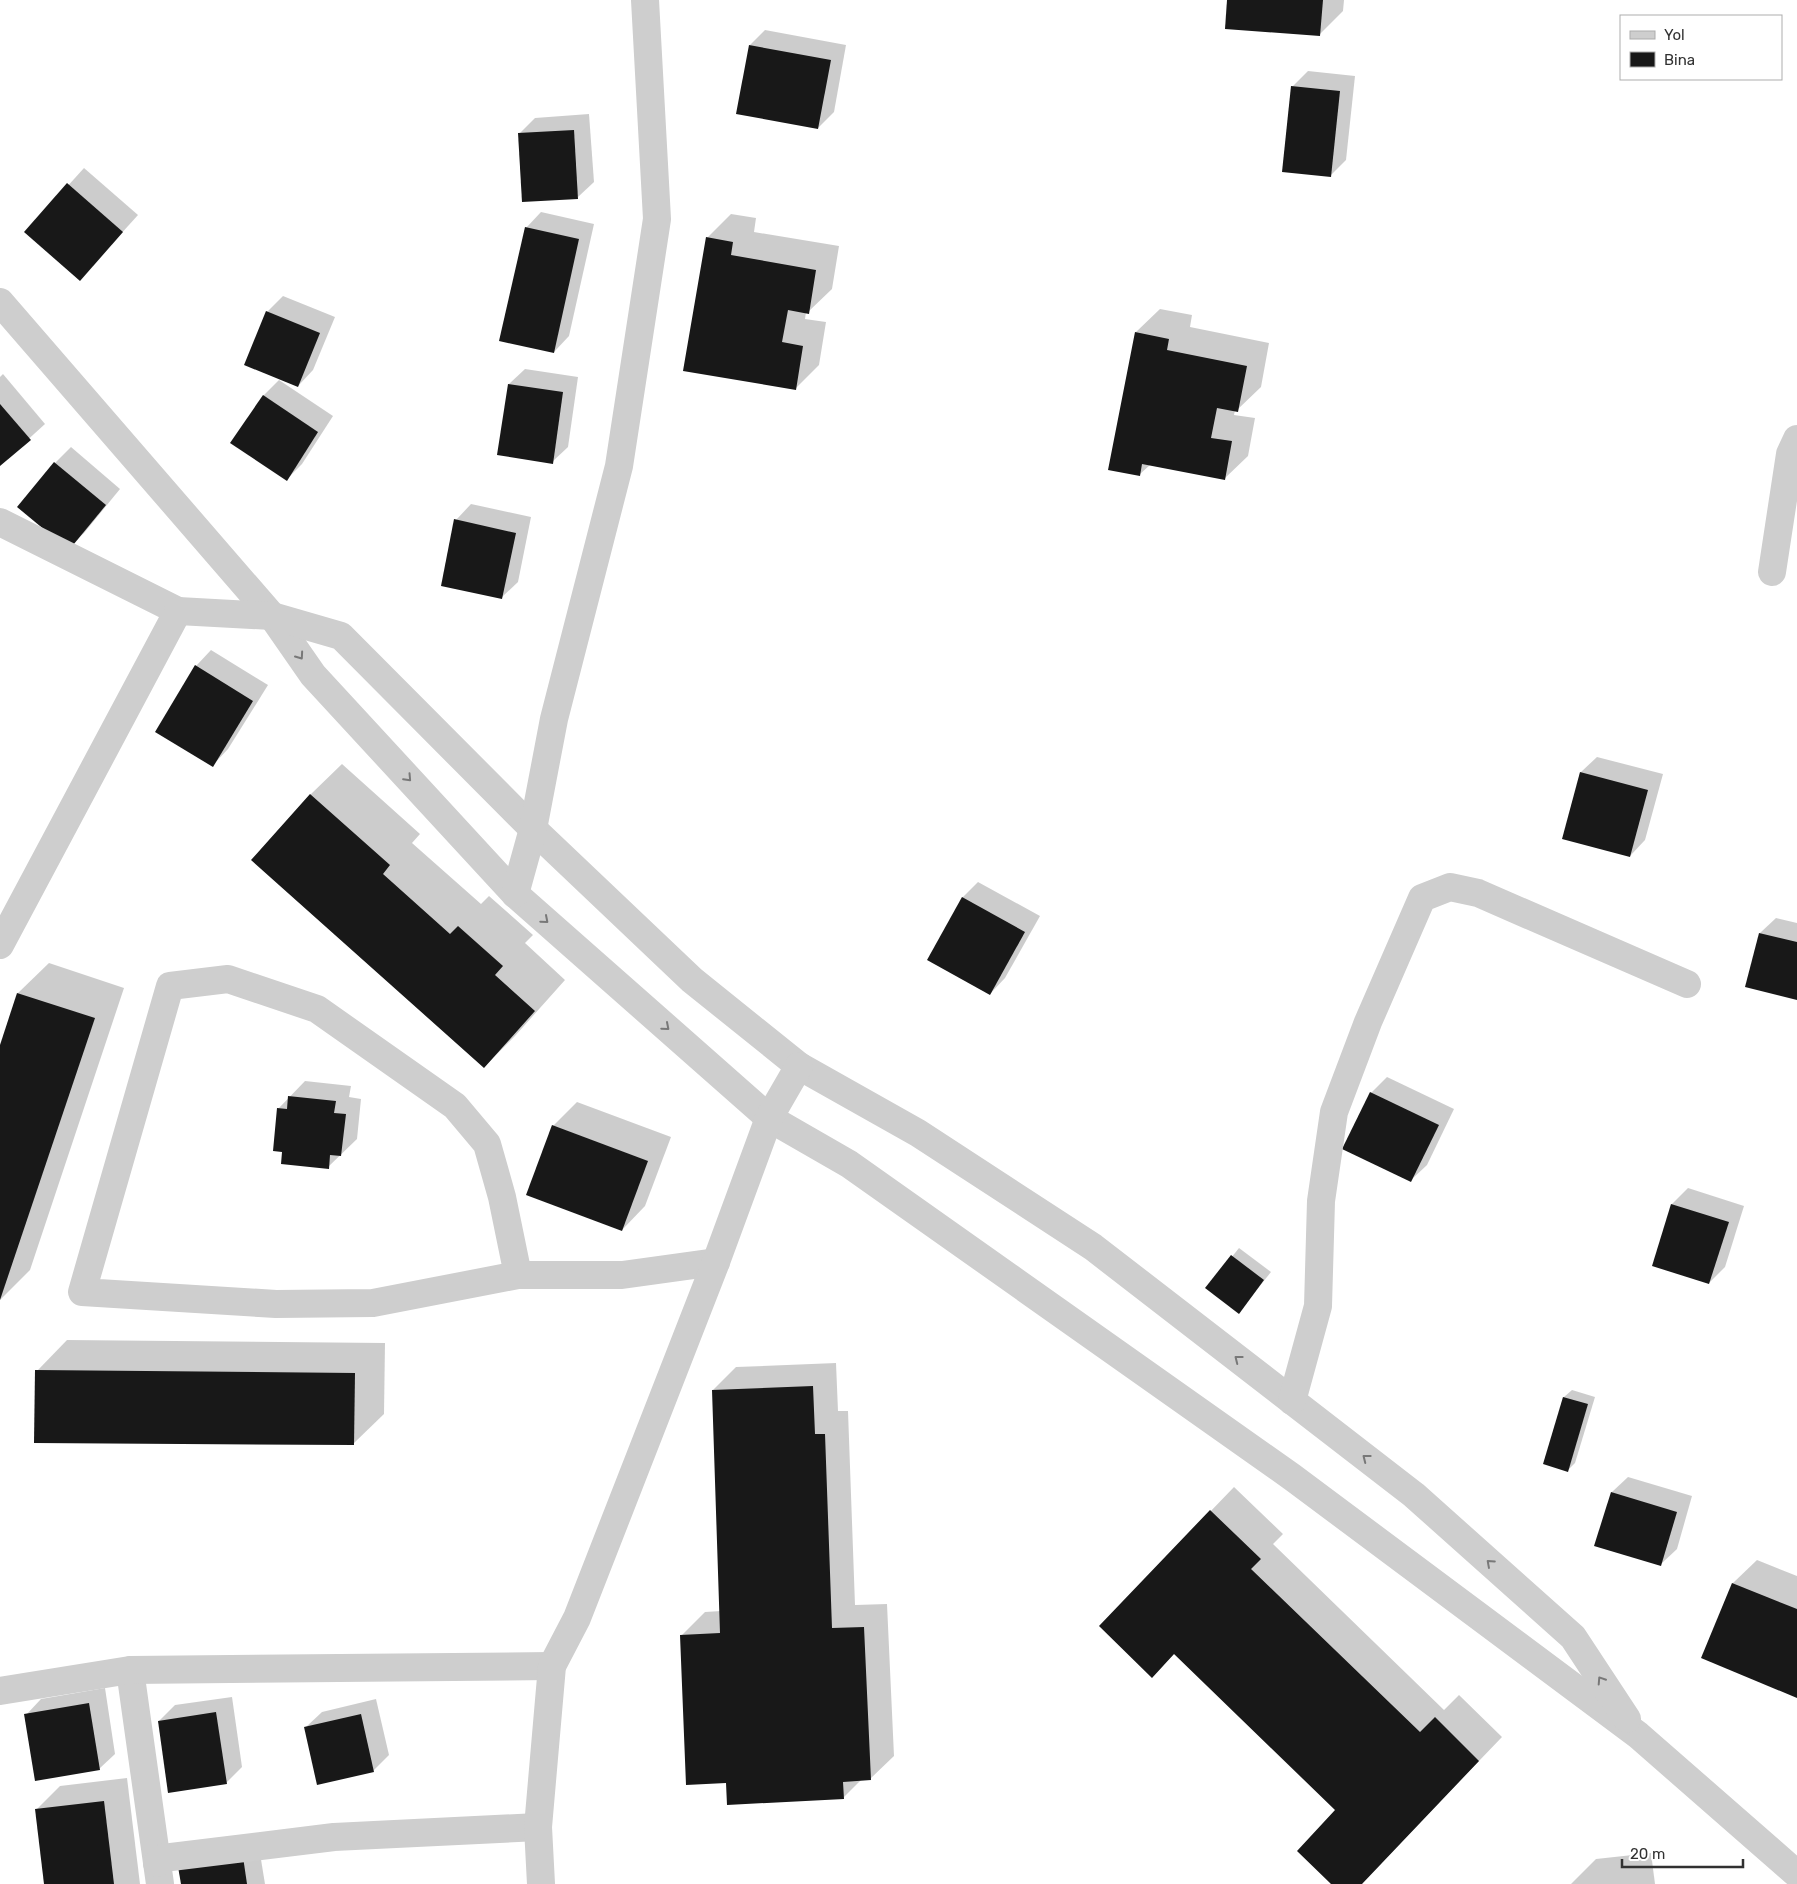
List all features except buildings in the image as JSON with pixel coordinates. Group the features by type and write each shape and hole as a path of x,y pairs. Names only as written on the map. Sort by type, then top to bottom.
{"street":[{"path":"516,894 533,829 554,719 620,466 657,219 645,0"},
{"path":"0,302 272,616 313,675 516,894 769,1118 849,1164 1292,1477 1638,1735 1797,1874"},
{"path":"1772,572 1790,454 1797,438"},
{"path":"0,522 178,611 272,616 341,636 533,829 692,980 799,1066 918,1133 1093,1247 1414,1495 1572,1637 1638,1735"},
{"path":"0,945 178,611"},
{"path":"1292,1401 1318,1306 1320,1201 1334,1112 1368,1022 1422,898 1450,887 1478,893 1687,984"},
{"path":"518,1275 502,1197 486,1144 455,1106 318,1010 228,979 170,986 82,1292 276,1304 373,1303 518,1275 622,1275 716,1262"},
{"path":"541,1884 538,1827 552,1666 577,1618 716,1262 769,1118 799,1066"},
{"path":"0,1691 130,1670 552,1666"},
{"path":"130,1670 159,1873"},
{"path":"159,1873 163,1858 334,1837 538,1827"}]}
